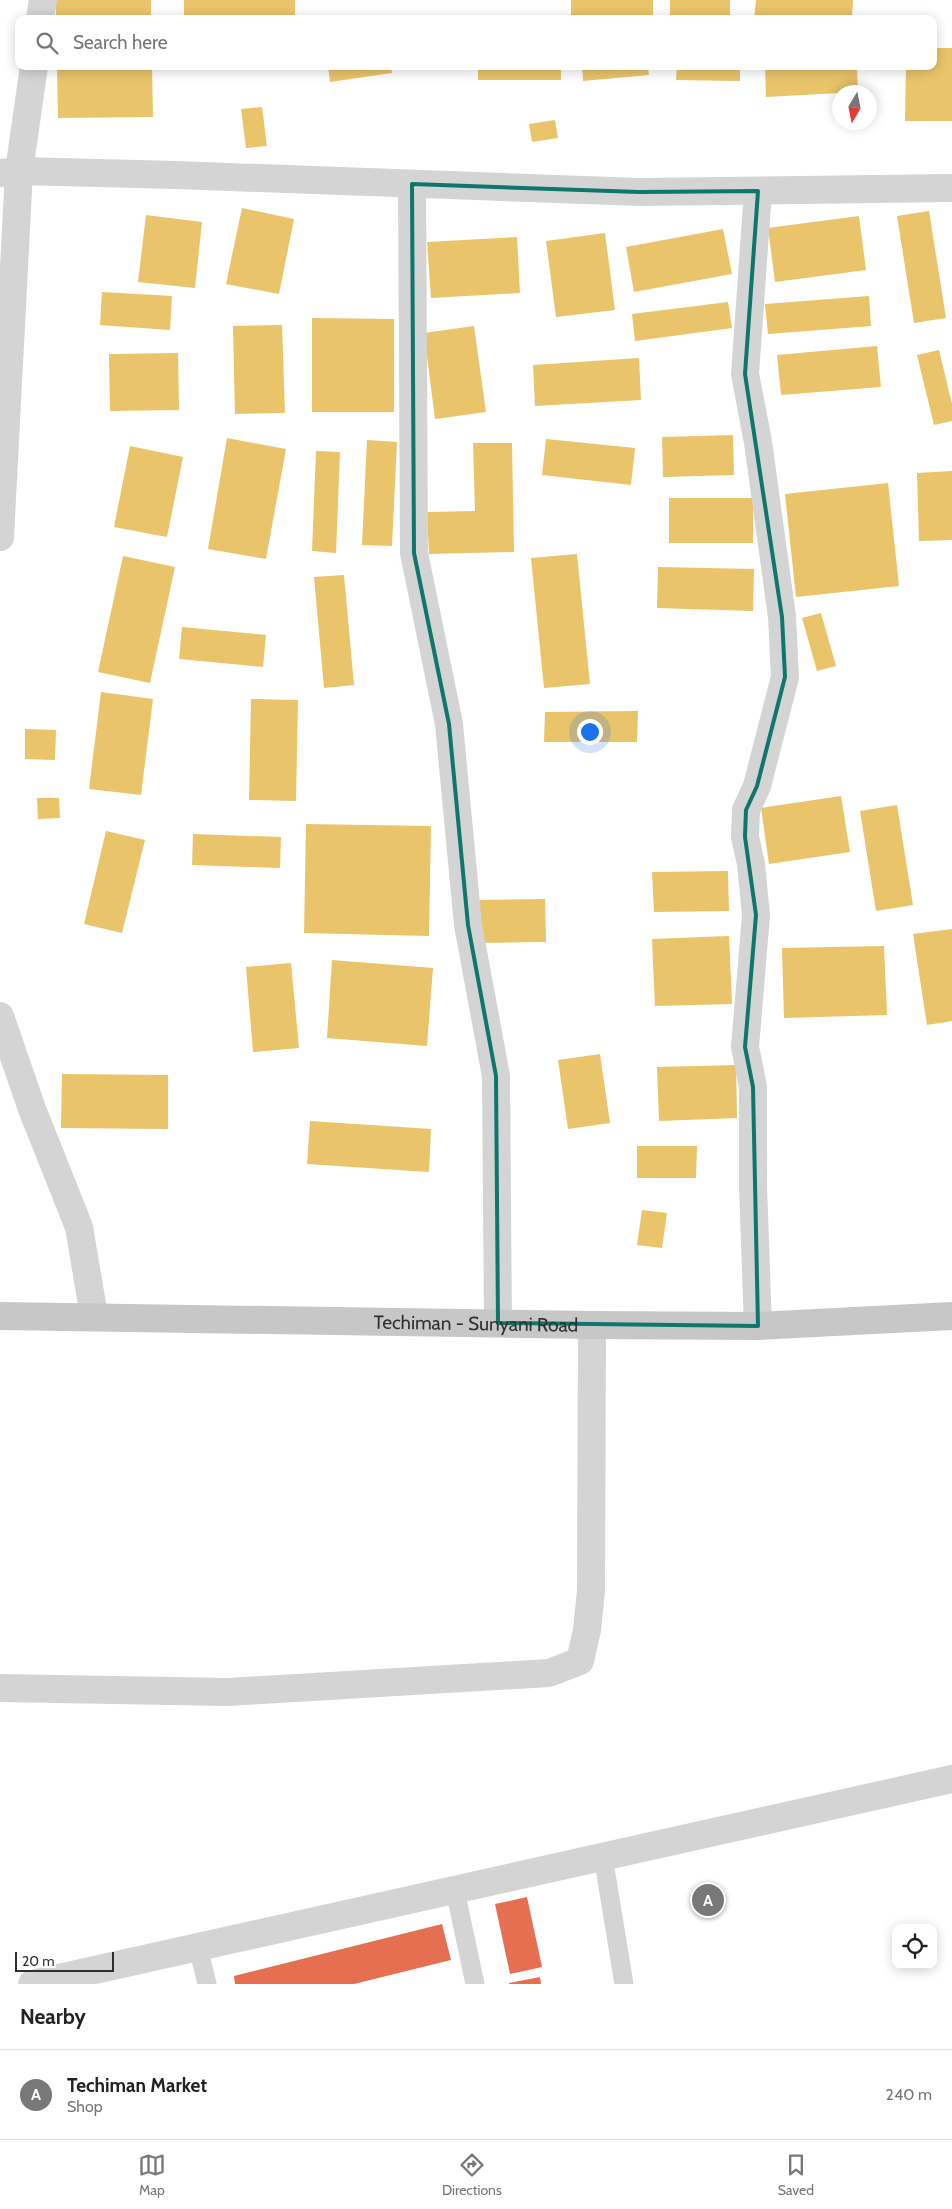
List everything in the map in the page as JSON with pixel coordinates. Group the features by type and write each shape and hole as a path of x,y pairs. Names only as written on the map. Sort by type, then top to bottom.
{"main road":[{"name":"Techiman - Sunyani Road","path":"0,1316 758,1326 952,1316"}],"street":[{"path":"41,15 43,0"},
{"path":"0,537 9,172 33,70"},
{"path":"9,172 639,192 952,188"},
{"path":"412,184 414,553 449,724 468,925 496,1076 498,1323"},
{"path":"758,191 745,374 758,442 780,598 785,677 757,786 746,810 745,837 751,864 756,915 745,1047 753,1087 753,1186 758,1326"},
{"path":"0,1016 32,1108 79,1227 94,1316"},
{"path":"0,1688 228,1692 548,1673 580,1661 588,1630 591,1591 592,1325"},
{"path":"32,1984 952,1779"}],"lane":[{"path":"603,1856 624,1984"},
{"path":"455,1890 476,1984"},
{"path":"198,1947 207,1984"}],"highlighted area":[{"path":"412,184 639,192 758,191 745,374 782,617 785,677 757,786 746,810 745,837 756,915 745,1047 753,1087 758,1326 498,1323 496,1076 468,925 449,724 414,553"}],"building: Homes":[{"path":"56,0 151,0 151,15 56,15"},
{"path":"184,0 295,0 295,15 184,15"},
{"path":"571,0 653,0 653,15 571,15"},
{"path":"670,0 730,0 730,15 670,15"},
{"path":"756,0 853,0 852,15 754,15"},
{"path":"937,48 952,48 952,121 905,121 906,70 937,70"},
{"path":"57,70 152,70 153,117 58,118"},
{"path":"328,70 392,70 392,73 330,82"},
{"path":"478,70 561,70 561,80 478,80"},
{"path":"582,70 648,70 649,75 583,81"},
{"path":"677,70 740,70 740,81 676,80"},
{"path":"765,70 857,70 858,85 832,85 832,93 766,97"},
{"path":"262,107 267,146 246,148 241,109"},
{"path":"555,120 558,138 532,142 529,124"},
{"path":"242,208 294,219 279,294 226,284"},
{"path":"929,211 946,318 914,323 897,216"},
{"path":"146,215 202,222 195,288 138,282"},
{"path":"859,216 866,270 775,282 768,228"},
{"path":"723,229 732,274 634,292 626,247"},
{"path":"605,233 615,310 556,317 546,241"},
{"path":"517,237 520,293 431,298 427,242"},
{"path":"102,292 172,296 170,330 100,325"},
{"path":"869,296 871,326 768,334 765,304"},
{"path":"728,302 732,328 635,341 632,314"},
{"path":"312,318 394,319 394,412 312,412"},
{"path":"282,325 285,413 235,414 233,326"},
{"path":"474,326 486,412 435,419 424,333"},
{"path":"877,346 881,387 781,395 777,355"},
{"path":"939,350 952,404 952,421 934,425 917,355"},
{"path":"178,353 179,410 110,411 109,354"},
{"path":"639,358 641,400 535,406 533,365"},
{"path":"733,435 734,475 663,477 662,437"},
{"path":"227,438 286,449 266,559 208,549"},
{"path":"546,439 635,448 631,485 542,475"},
{"path":"367,440 397,442 392,546 362,545"},
{"path":"473,443 512,443 514,552 429,554 427,512 475,511"},
{"path":"130,446 183,457 167,537 114,527"},
{"path":"316,451 340,452 336,553 312,551"},
{"path":"952,471 952,540 919,541 917,473"},
{"path":"888,483 899,586 796,597 785,494"},
{"path":"669,498 753,498 753,543 669,543"},
{"path":"577,554 590,684 544,688 531,558"},
{"path":"123,556 175,567 150,683 98,672"},
{"path":"658,567 754,569 753,611 657,608"},
{"path":"344,575 354,685 324,688 314,577"},
{"path":"821,613 836,666 817,671 802,618"},
{"path":"182,627 266,635 263,667 179,659"},
{"path":"101,692 153,699 141,795 89,789"},
{"path":"251,699 298,700 296,801 249,800"},
{"path":"638,711 637,742 544,742 545,712"},
{"path":"25,729 56,730 55,760 25,759"},
{"path":"841,796 850,852 769,864 761,808"},
{"path":"37,798 59,798 60,818 38,819"},
{"path":"897,805 913,905 876,911 860,811"},
{"path":"306,824 431,826 429,936 304,933"},
{"path":"106,831 145,840 122,933 84,924"},
{"path":"193,834 281,837 280,868 192,865"},
{"path":"728,871 729,911 654,912 652,872"},
{"path":"545,899 546,942 478,943 477,900"},
{"path":"952,929 952,1021 927,1025 913,934"},
{"path":"729,936 732,1004 655,1006 652,939"},
{"path":"884,946 887,1015 784,1018 782,948"},
{"path":"332,960 433,968 427,1046 327,1038"},
{"path":"291,963 299,1048 253,1052 246,967"},
{"path":"600,1054 610,1123 568,1129 558,1060"},
{"path":"736,1065 737,1118 659,1121 657,1067"},
{"path":"62,1074 168,1075 168,1129 61,1128"},
{"path":"310,1121 431,1129 429,1172 307,1164"},
{"path":"637,1146 697,1146 696,1178 637,1178"},
{"path":"642,1210 667,1213 662,1248 637,1245"}],"building: Shops":[{"path":"527,1897 542,1967 510,1974 495,1904"},
{"path":"442,1924 451,1960 354,1984 235,1984 234,1976"},
{"path":"540,1977 541,1984 509,1984 509,1983"}],"place":[{"name":"Techiman Market","path":"708,1900"}]}
